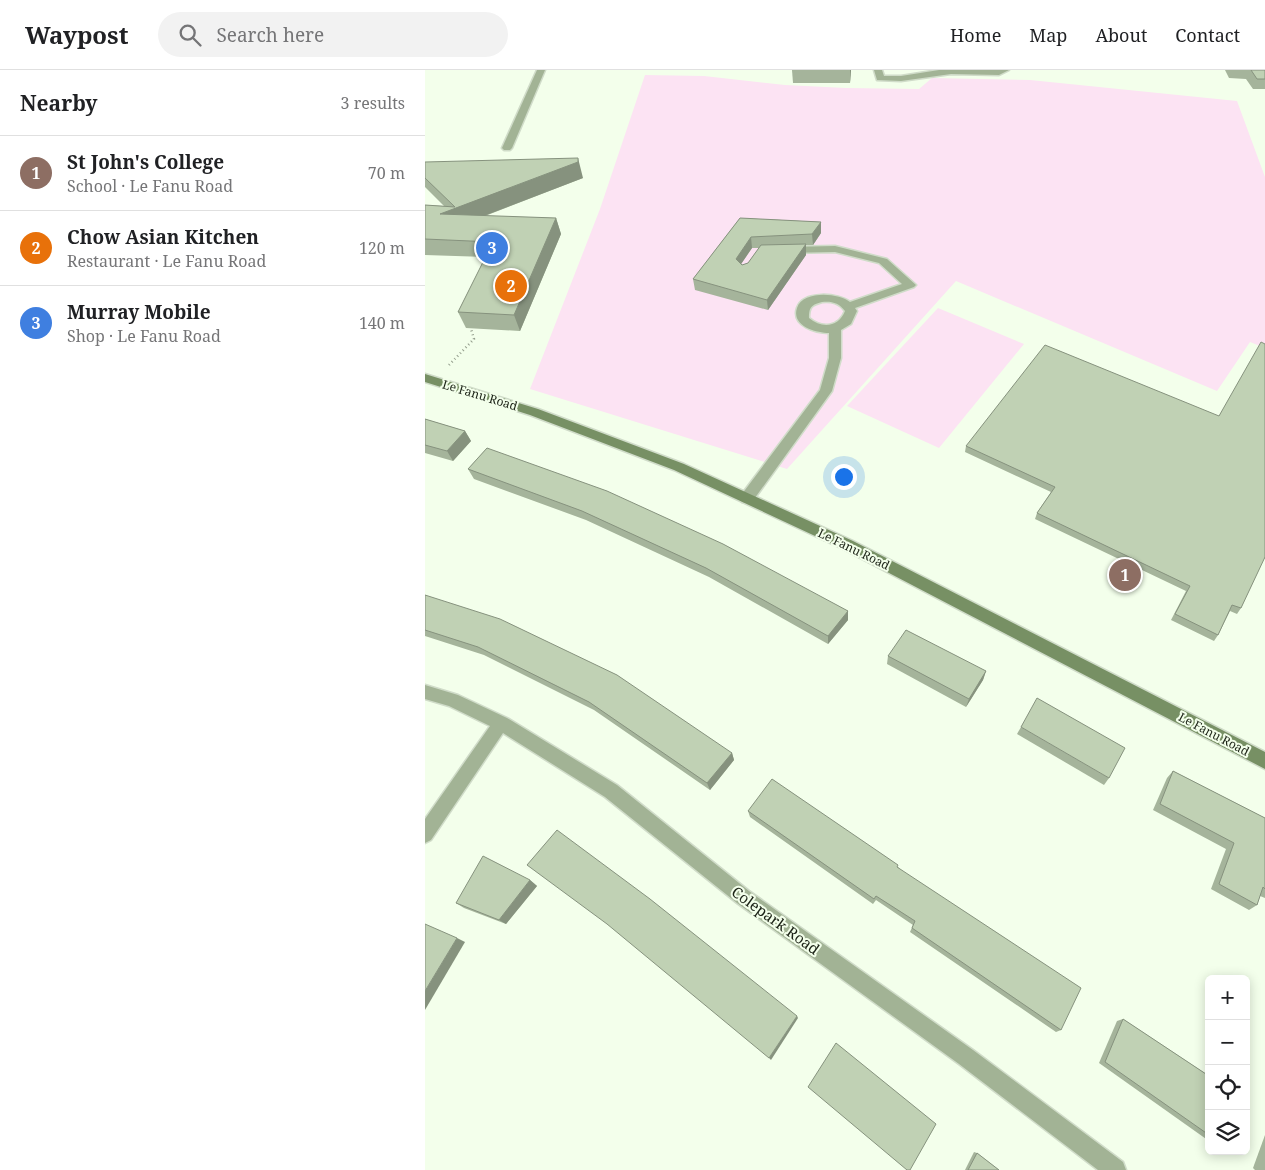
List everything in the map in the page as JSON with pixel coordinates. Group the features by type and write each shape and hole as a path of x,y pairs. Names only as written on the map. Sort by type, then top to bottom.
{"street":[{"path":"507,148 541,70"},
{"path":"878,70 880,78 891,80 915,78 933,73 999,72 1005,70"},
{"path":"777,251 835,249 883,261 910,285 848,307"},
{"path":"821,298 837,299 848,307 851,311 847,321 835,328 820,329 803,319 803,308 807,303 821,298"},
{"path":"747,498 826,391 835,358 835,328"},
{"name":"Le Fanu Road","path":"430,380 534,412 679,467 747,498 848,545 1011,627 1265,761"},
{"name":"Colepark Road","path":"425,692 453,700 501,723 611,792 743,897 966,1057 1115,1170"},
{"path":"425,834 501,723"}],"path":[{"path":"430,380 474,339 471,328"}],"shaded area":[{"path":"645,75 704,76 785,85 919,89 932,78 1030,80 1237,101 1265,177 1265,348 1250,342 1217,391 956,281 787,469 530,389 600,209"},
{"path":"938,308 1024,344 939,448 847,406"}],"building":[{"path":"1251,70 1265,70 1265,79 1257,79"},
{"path":"578,158 578,162 440,214 556,218 514,315 458,312 493,242 425,239 425,205 455,207 425,178 425,162"},
{"path":"740,218 821,222 812,234 751,237 736,259 742,265 748,263 761,245 806,244 767,300 693,279"},
{"path":"1261,342 1265,344 1265,557 1241,608 1232,605 1218,635 1175,614 1190,586 1037,513 1055,487 966,446 1045,345 1219,416"},
{"path":"425,419 465,431 447,451 425,445"},
{"path":"487,448 607,491 723,544 848,611 828,636 706,568 582,511 468,469"},
{"path":"425,595 500,619 617,675 732,753 707,783 589,702 478,647 425,630"},
{"path":"906,630 986,671 969,699 888,656"},
{"path":"1037,698 1125,748 1109,778 1021,727"},
{"path":"1173,771 1265,818 1265,889 1263,887 1257,905 1219,884 1234,843 1160,804"},
{"path":"772,779 898,865 897,867 1081,988 1061,1030 912,928 915,921 876,896 874,899 748,811"},
{"path":"557,830 650,899 797,1016 769,1058 607,924 527,865"},
{"path":"483,856 530,880 499,920 456,903"},
{"path":"425,924 457,938 425,991"},
{"path":"1123,1019 1205,1073 1205,1132 1105,1062"},
{"path":"836,1043 936,1124 910,1170 907,1170 808,1087"},
{"path":"977,1153 999,1170 968,1170"}],"place":[{"name":"Murray Mobile","path":"492,248"},
{"name":"Chow Asian Kitchen","path":"511,286"},
{"name":"St John's College","path":"1125,575"}]}
